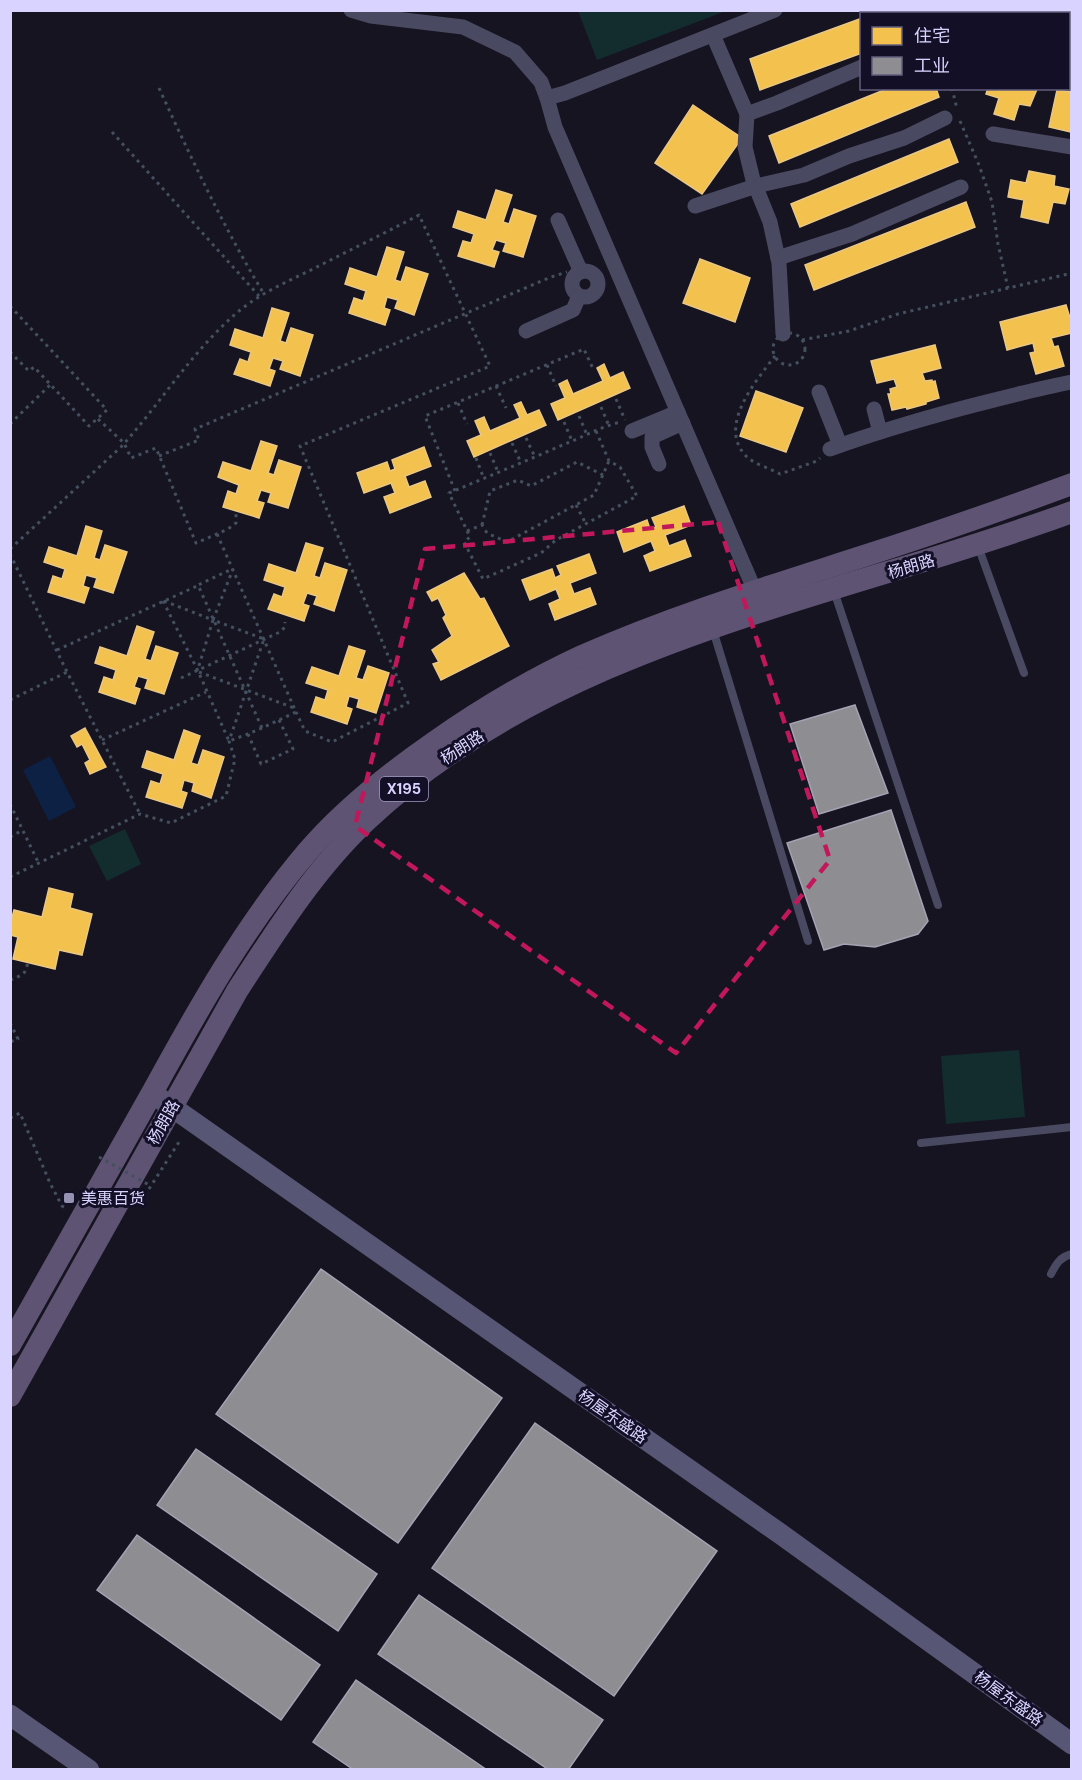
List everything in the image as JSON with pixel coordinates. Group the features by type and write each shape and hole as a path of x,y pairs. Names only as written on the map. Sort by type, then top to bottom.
{"main road":[{"name":"杨朗路","path":"14,1330 82,1217 223,969 271,897 338,819 371,789 457,726 505,696 580,657 688,613 962,524 1071,484"},
{"name":"杨朗路","path":"10,1396 237,990 330,858 366,821 417,778 494,726 583,680 636,657 712,629 977,545 1071,512"}],"street":[{"path":"351,10 371,16 463,27 515,52 541,82 555,127 764,612"},
{"path":"547,98 565,93 775,10"},
{"path":"713,35 747,114 745,147 756,186 770,222 778,258 783,334"},
{"path":"747,114 860,67"},
{"path":"695,206 756,186 804,175 849,156 904,138 945,118"},
{"path":"993,134 1071,147"},
{"path":"778,258 852,234 961,187"},
{"path":"558,220 579,273"},
{"path":"596,279 616,269"},
{"path":"579,273 590,273 596,279 597,287 593,294 586,297 574,292 572,280 579,273"},
{"path":"526,331 573,309 579,296"},
{"path":"819,392 835,447 880,432 1024,392 1071,382"},
{"path":"874,409 880,432"},
{"path":"632,431 681,418"},
{"path":"659,464 652,447 652,437 681,418"},
{"name":"杨屋东盛路","path":"152,1093 782,1535 1071,1744"},
{"path":"10,1715 89,1770"}],"lane":[{"path":"977,545 1024,673"},
{"path":"834,590 938,905"},
{"path":"712,629 808,940"},
{"path":"921,1143 1071,1127"},
{"path":"1051,1274 1057,1263 1064,1256 1071,1254"}],"path":[{"path":"159,88 210,196 262,295"},
{"path":"952,90 959,118 992,202 1008,288"},
{"path":"112,132 262,295"},
{"path":"140,814 67,672 10,551 124,443 209,339 231,317 262,295 419,215 490,366 300,446 408,703 332,742 305,731 217,534"},
{"path":"159,456 199,440 195,429 551,277 571,271 579,273"},
{"path":"802,340 849,331 898,314 1071,273"},
{"path":"10,306 107,410 89,426 34,367 29,371 10,352"},
{"path":"783,334 794,334 802,340 804,355 797,363 792,365 782,363 775,356 773,346 783,334"},
{"path":"455,491 425,416 584,349 594,371"},
{"path":"775,356 758,378 738,411 735,437 746,457 780,474 817,461 835,447"},
{"path":"547,365 556,386"},
{"path":"10,424 50,385"},
{"path":"496,386 506,408"},
{"path":"596,431 609,461 620,466 637,496 556,540 541,553 483,579 464,542 470,537 449,493 596,431 619,422 626,422 616,399"},
{"path":"458,402 467,424"},
{"path":"601,407 609,426"},
{"path":"579,416 587,435"},
{"path":"98,419 124,443 131,458 156,448 196,543 228,529 236,523 236,514"},
{"path":"564,422 572,441"},
{"path":"526,438 535,457"},
{"path":"512,443 521,463"},
{"path":"490,453 498,472"},
{"path":"476,458 484,478"},
{"path":"603,475 577,462 531,486 518,480 490,491 482,525 487,533 507,542 594,495 603,475 609,461"},
{"path":"576,505 586,524"},
{"path":"466,531 482,525"},
{"path":"57,650 233,569"},
{"path":"198,671 213,620 233,569"},
{"path":"198,585 262,728"},
{"path":"164,601 264,639"},
{"path":"10,878 140,814 171,823 226,796 236,759 198,671 164,601"},
{"path":"181,678 280,632 285,627 285,622"},
{"path":"229,741 264,639"},
{"path":"198,671 295,710"},
{"path":"10,700 67,672"},
{"path":"102,740 207,692"},
{"path":"229,741 262,728 295,710"},
{"path":"248,734 261,764 293,749 279,720"},
{"path":"10,804 39,864"},
{"path":"10,837 23,830"},
{"path":"10,980 24,974 28,960"},
{"path":"10,1023 18,1039 10,1042"},
{"path":"10,1118 20,1113 62,1206 82,1217"},
{"path":"99,1157 151,1186"}],"highlighted area":[{"path":"718,522 830,860 676,1053 355,826 425,549"}],"green space":[{"path":"578,11 726,11 597,60"},
{"path":"125,829 141,864 107,881 89,846"},
{"path":"1019,1050 1025,1117 946,1124 941,1056"}],"water":[{"path":"50,756 76,807 49,821 23,770"}],"building: 住宅":[{"path":"905,10 906,12 879,12"},
{"path":"959,10 1000,10 1000,12 962,12"},
{"path":"1027,10 1064,10 1069,12 1026,12"},
{"path":"1070,12 1072,13 1070,38"},
{"path":"860,19 860,54 760,90 750,59"},
{"path":"884,90 937,90 939,97 779,163 769,136"},
{"path":"987,90 1037,90 1030,106 1019,104 1014,120 994,114 999,98 986,94"},
{"path":"1057,90 1072,92 1071,132 1049,127"},
{"path":"693,105 742,138 702,194 655,163"},
{"path":"949,139 958,162 800,227 791,204"},
{"path":"1029,171 1055,176 1054,186 1069,189 1065,204 1053,202 1048,223 1021,217 1024,200 1008,197 1011,180 1026,183"},
{"path":"496,190 512,195 503,222 509,224 514,209 536,216 523,257 503,251 506,243 496,240 492,250 499,252 494,267 458,256 463,241 471,243 474,234 453,227 458,211 486,220"},
{"path":"966,202 975,227 814,290 805,265"},
{"path":"387,247 404,252 395,280 401,282 406,267 428,274 414,315 395,308 398,300 387,297 384,308 390,310 385,325 349,313 354,298 363,301 366,291 345,284 350,268 377,277"},
{"path":"700,259 750,278 735,322 683,303"},
{"path":"1066,305 1072,324 1072,333 1051,338 1054,347 1058,346 1064,366 1036,374 1030,353 1035,352 1033,343 1007,350 1000,322"},
{"path":"272,308 289,313 280,341 286,343 291,328 313,335 300,376 280,369 283,361 273,358 269,369 275,371 270,386 234,374 240,359 248,362 251,352 230,345 235,329 263,338"},
{"path":"935,345 941,368 922,373 925,381 935,381 939,398 907,409 906,407 892,410 888,394 891,394 890,389 897,387 894,379 877,383 871,361"},
{"path":"604,364 610,378 623,372 630,388 558,420 551,404 565,398 559,384 567,380 573,394 603,381 597,368"},
{"path":"756,391 803,408 786,452 740,436"},
{"path":"521,402 527,415 539,410 546,425 474,457 467,441 481,435 475,421 484,417 490,431 520,418 514,405"},
{"path":"261,441 277,446 268,473 274,475 279,460 301,467 288,508 268,502 271,493 261,490 257,501 264,503 259,518 223,507 228,491 236,494 239,485 218,477 223,462 251,471"},
{"path":"424,447 431,466 405,476 409,487 425,481 431,497 390,513 384,497 395,493 391,483 364,493 357,473 387,462 390,471 395,469 392,460"},
{"path":"684,506 691,525 665,535 669,546 685,540 691,556 650,571 644,556 655,551 651,541 624,552 617,532 647,520 650,529 656,527 652,518"},
{"path":"86,526 102,531 94,558 100,560 105,545 127,552 113,593 94,587 97,578 86,575 83,586 89,588 84,603 48,592 53,576 62,579 65,569 44,562 49,547 77,556"},
{"path":"306,543 323,548 314,576 320,578 325,563 347,570 334,611 314,604 317,596 307,593 303,604 309,606 304,621 268,609 274,594 282,597 285,587 264,580 269,564 296,573"},
{"path":"589,554 596,573 570,583 574,594 590,588 596,604 555,620 549,604 560,599 556,589 530,600 522,580 552,569 555,578 561,575 557,566"},
{"path":"464,573 480,599 484,598 509,646 441,680 433,664 439,662 432,650 452,636 443,618 446,615 438,598 432,601 427,592"},
{"path":"137,626 154,632 145,659 151,661 156,646 178,653 164,694 145,688 148,679 138,676 134,687 140,689 135,704 99,692 104,677 113,680 116,670 95,663 100,647 127,656"},
{"path":"349,646 365,651 356,678 363,680 368,666 389,673 376,713 357,707 359,699 349,696 346,707 352,709 347,724 311,712 316,697 325,700 328,690 306,683 312,667 339,676"},
{"path":"85,728 106,767 90,774 85,763 90,760 82,744 77,747 71,736"},
{"path":"184,730 200,736 191,763 198,765 203,750 224,757 211,798 192,791 194,783 184,780 181,791 187,793 182,808 146,797 151,781 160,784 163,774 142,767 147,751 174,760"},
{"path":"49,888 73,894 70,908 92,914 82,955 59,950 55,969 13,959 18,937 10,935 14,910 42,917"}],"building: 工业":[{"path":"855,705 888,793 819,814 790,724"},
{"path":"891,810 928,921 918,934 875,947 844,944 824,950 787,843"},
{"path":"321,1269 502,1398 398,1543 216,1414"},
{"path":"535,1423 717,1551 614,1696 432,1568"},
{"path":"196,1449 377,1574 338,1631 157,1505"},
{"path":"137,1535 320,1665 281,1720 97,1590"},
{"path":"419,1595 603,1720 568,1770 549,1770 378,1654"},
{"path":"356,1680 487,1770 354,1770 313,1742"}],"place":[{"name":"美惠百货","path":"69,1198"}]}
